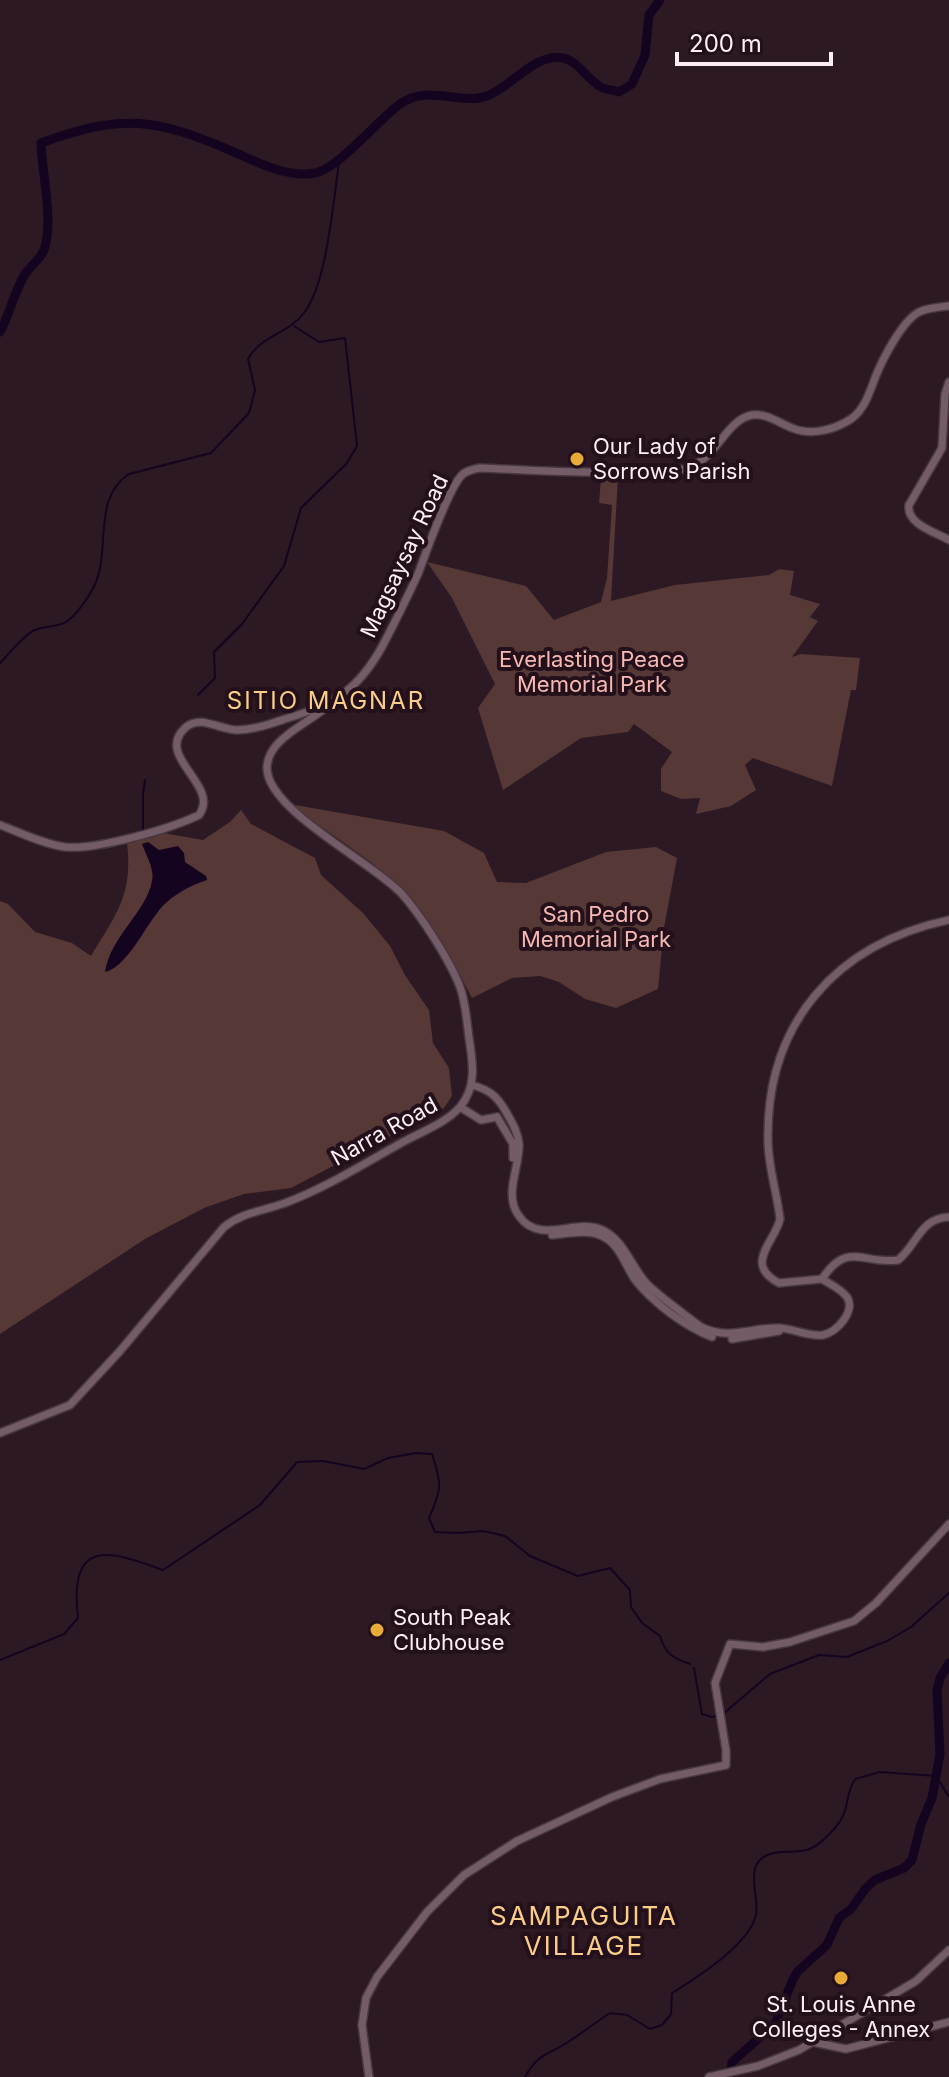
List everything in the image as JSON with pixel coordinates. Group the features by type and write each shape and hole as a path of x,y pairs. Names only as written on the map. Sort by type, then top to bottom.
{"street":[{"name":"Magsaysay Road","path":"0,825 66,847 142,833 186,820 202,811 202,792 177,754 178,737 188,726 201,722 230,730 249,729 331,703 352,688 371,665 395,621 463,474 480,468 599,473 680,470 704,459 737,423 751,415 770,417 798,430 812,432 836,427 851,419 861,408 881,365 913,318 918,313 949,306"},
{"path":"949,382 944,402 942,448 909,505 908,512 911,519 949,540"},
{"path":"331,703 278,744 267,765 269,779 284,804 378,872 410,904 442,954 462,991 472,1057 472,1085 492,1092 518,1138 512,1201 519,1218 541,1230 591,1227 608,1234 646,1283 711,1332 731,1335 785,1329 817,1335 838,1327 847,1312 848,1298 822,1279 779,1283 767,1274 762,1261 763,1250 779,1226 780,1219 768,1142 772,1091 779,1058 799,1014 828,981 852,960 898,934 949,920"},
{"name":"Narra Road","path":"0,1433 70,1405 120,1351 224,1227 237,1216 285,1203 430,1128 460,1107 472,1085"},
{"path":"500,1103 497,1117 513,1144 508,1201 510,1210 523,1226 539,1235 599,1234 607,1239 641,1286 677,1318 700,1332 724,1339 771,1334 785,1329"},
{"path":"460,1107 481,1120 497,1117"},
{"path":"822,1279 829,1267 842,1258 855,1255 877,1260 898,1260 921,1229 939,1217 949,1217"},
{"path":"369,2077 362,2025 366,1998 377,1977 427,1912 464,1875 517,1841 612,1797 660,1779 726,1765 715,1683 730,1644 763,1647 790,1642 854,1621 884,1595 949,1524"},
{"path":"712,2076 772,2061 813,2042 916,1981 949,1950"},
{"path":"813,2042 846,2049 949,2022"}],"green space":[{"name":"Everlasting Peace Memorial Park","path":"618,477 611,601 675,585 769,575 779,569 794,571 790,595 820,604 810,617 818,621 792,657 801,654 860,658 856,690 851,690 832,786 753,758 745,765 756,790 731,806 696,814 700,798 681,799 661,791 661,769 672,752 634,724 628,732 581,738 503,790 478,708 495,684 452,598 427,562 526,586 554,620 601,602 607,578 612,505 599,503 601,479"},
{"name":"San Pedro Memorial Park","path":"289,804 444,831 484,853 497,882 526,883 606,852 656,847 677,858 664,928 658,989 616,1008 585,999 559,982 540,976 512,978 472,998 439,937 403,890 373,864"},
{"path":"241,810 251,824 315,858 321,875 363,913 390,946 429,1010 433,1043 449,1068 452,1096 444,1108 291,1188 244,1194 204,1208 145,1239 0,1334 0,901 8,904 35,932 72,943 91,956 121,903 128,876 127,842 163,833 203,840 230,822"}],"shaded area":[{"path":"148,842 159,850 178,846 184,853 185,862 206,876 207,880 167,902 123,961 105,972 114,947 149,893 152,872 142,844"}],"waterway":[{"path":"0,332 21,280 43,253 47,239 48,212 41,143 94,127 117,124 160,126 207,141 263,165 294,173 315,173 335,162 400,104 411,98 434,95 467,99 489,95 543,60 568,60 601,87 619,92 632,84 645,55 649,15 660,0"},
{"path":"0,663 31,632 66,622 87,598 100,568 106,509 118,484 129,474 211,453 249,413 255,390 248,359 260,345 304,313 319,281 340,157"},
{"path":"198,695 215,678 214,652 242,624 284,566 301,508 347,463 357,446 345,338 319,342 294,326"},
{"path":"143,833 145,780"},
{"path":"0,1660 64,1634 78,1618 79,1574 86,1563 96,1556 124,1558 163,1570 260,1505 297,1462 323,1461 364,1469 388,1458 416,1453 432,1454 438,1473 438,1493 429,1518 435,1532 483,1531 505,1536 530,1556 578,1576 610,1568 630,1590 631,1607 642,1623 660,1636 670,1654 690,1664"},
{"path":"723,1714 770,1674 819,1655 847,1657 887,1641 911,1627 949,1593"},
{"path":"730,2077 732,2062 775,2024 793,1979 827,1945 839,1918 851,1909 875,1880 904,1868 912,1860 921,1824 932,1798 940,1754 937,1691 949,1663"},
{"path":"694,1668 702,1714 717,1716"},
{"path":"525,2077 539,2058 610,2013 627,2015 650,2029 662,2025 671,2014 672,1993 733,1949 751,1926 757,1909 754,1872 759,1861 769,1854 810,1849 822,1841 840,1821 855,1779 880,1772 936,1776 949,1797"}],"place":[{"name":"Our Lady of Sorrows Parish","path":"577,459"},
{"name":"South Peak Clubhouse","path":"377,1630"},
{"name":"St. Louis Anne Colleges - Annex","path":"841,1978"}],"district":[{"name":"SITIO MAGNAR","path":"326,701"},
{"name":"SAMPAGUITA VILLAGE","path":"584,1931"}]}
